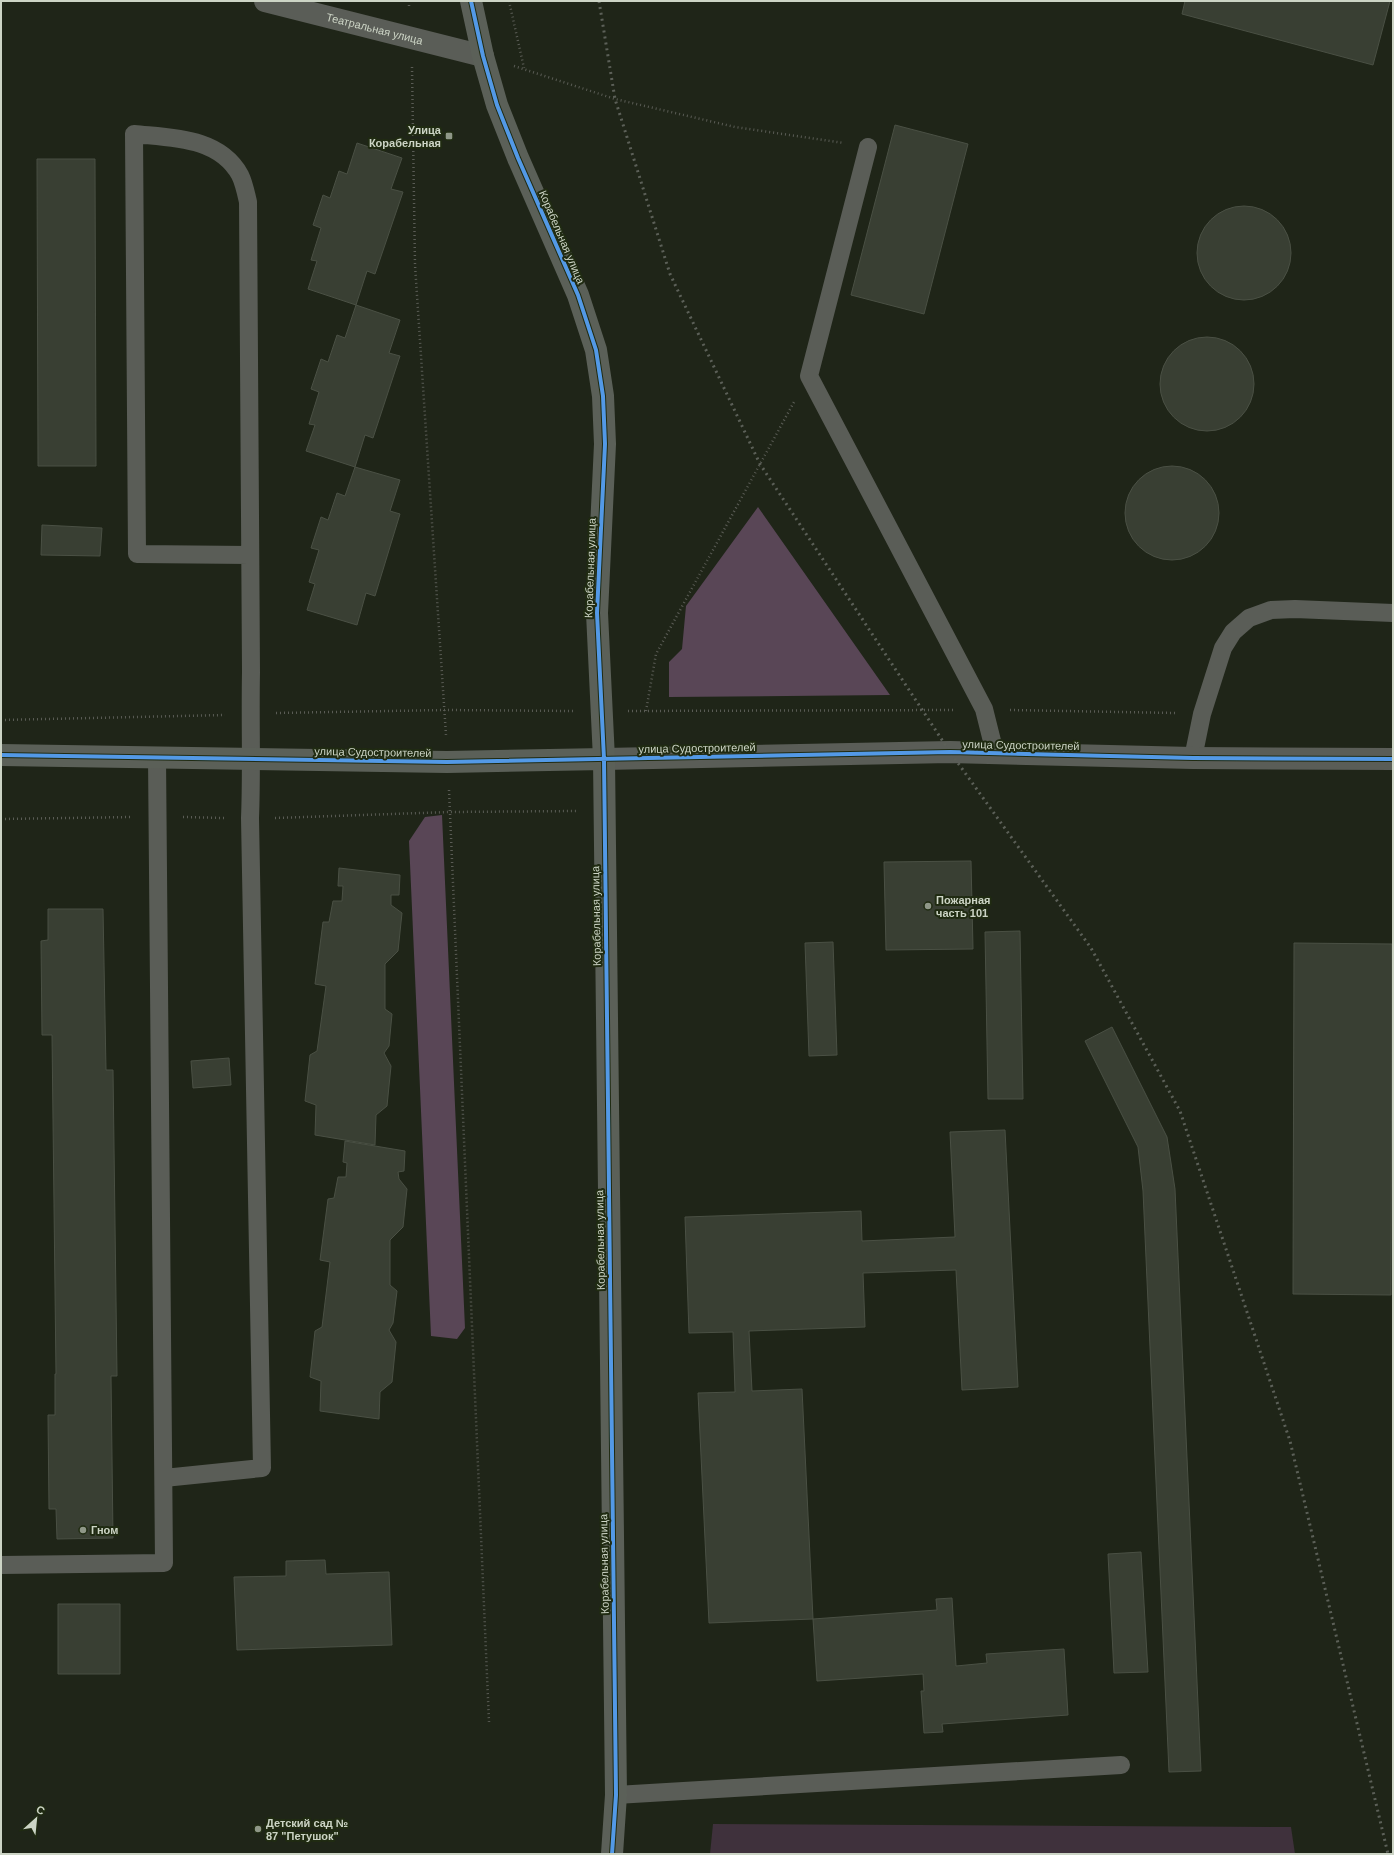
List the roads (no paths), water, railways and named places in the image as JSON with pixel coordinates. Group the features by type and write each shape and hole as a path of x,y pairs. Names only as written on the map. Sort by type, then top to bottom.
{"street":[{"name":"Театральная улица","path":"265,1 484,56"},
{"name":"Корабельная улица","path":"471,1 484,56 502,117 578,295 596,350 604,396 605,444 597,613 604,759 616,1795 612,1854"},
{"name":"улица Судостроителей","path":"1,755 447,762 950,752 1193,758 1393,759"}],"lane":[{"path":"164,1478 262,1468 250,818 252,760 250,714 250,555 248,202 240,175 224,155 208,145 188,140 134,134 137,554 250,555"},
{"path":"868,147 808,376 984,709 995,753"},
{"path":"1193,758 1202,714 1223,648 1233,632 1249,618 1271,610 1295,609 1393,613"},
{"path":"1,1565 164,1563 157,757"},
{"path":"616,1795 1121,1765"}],"railway":[{"path":"599,1 615,99 670,274 760,464 950,752 1091,948 1180,1111 1290,1441 1388,1854"}],"place":[{"name":"Улица Корабельная","path":"449,136"},
{"name":"Пожарная часть 101","path":"928,906"},
{"name":"Гном","path":"83,1530"},
{"name":"Детский сад № 87 \"Петушок\"","path":"258,1829"}]}
